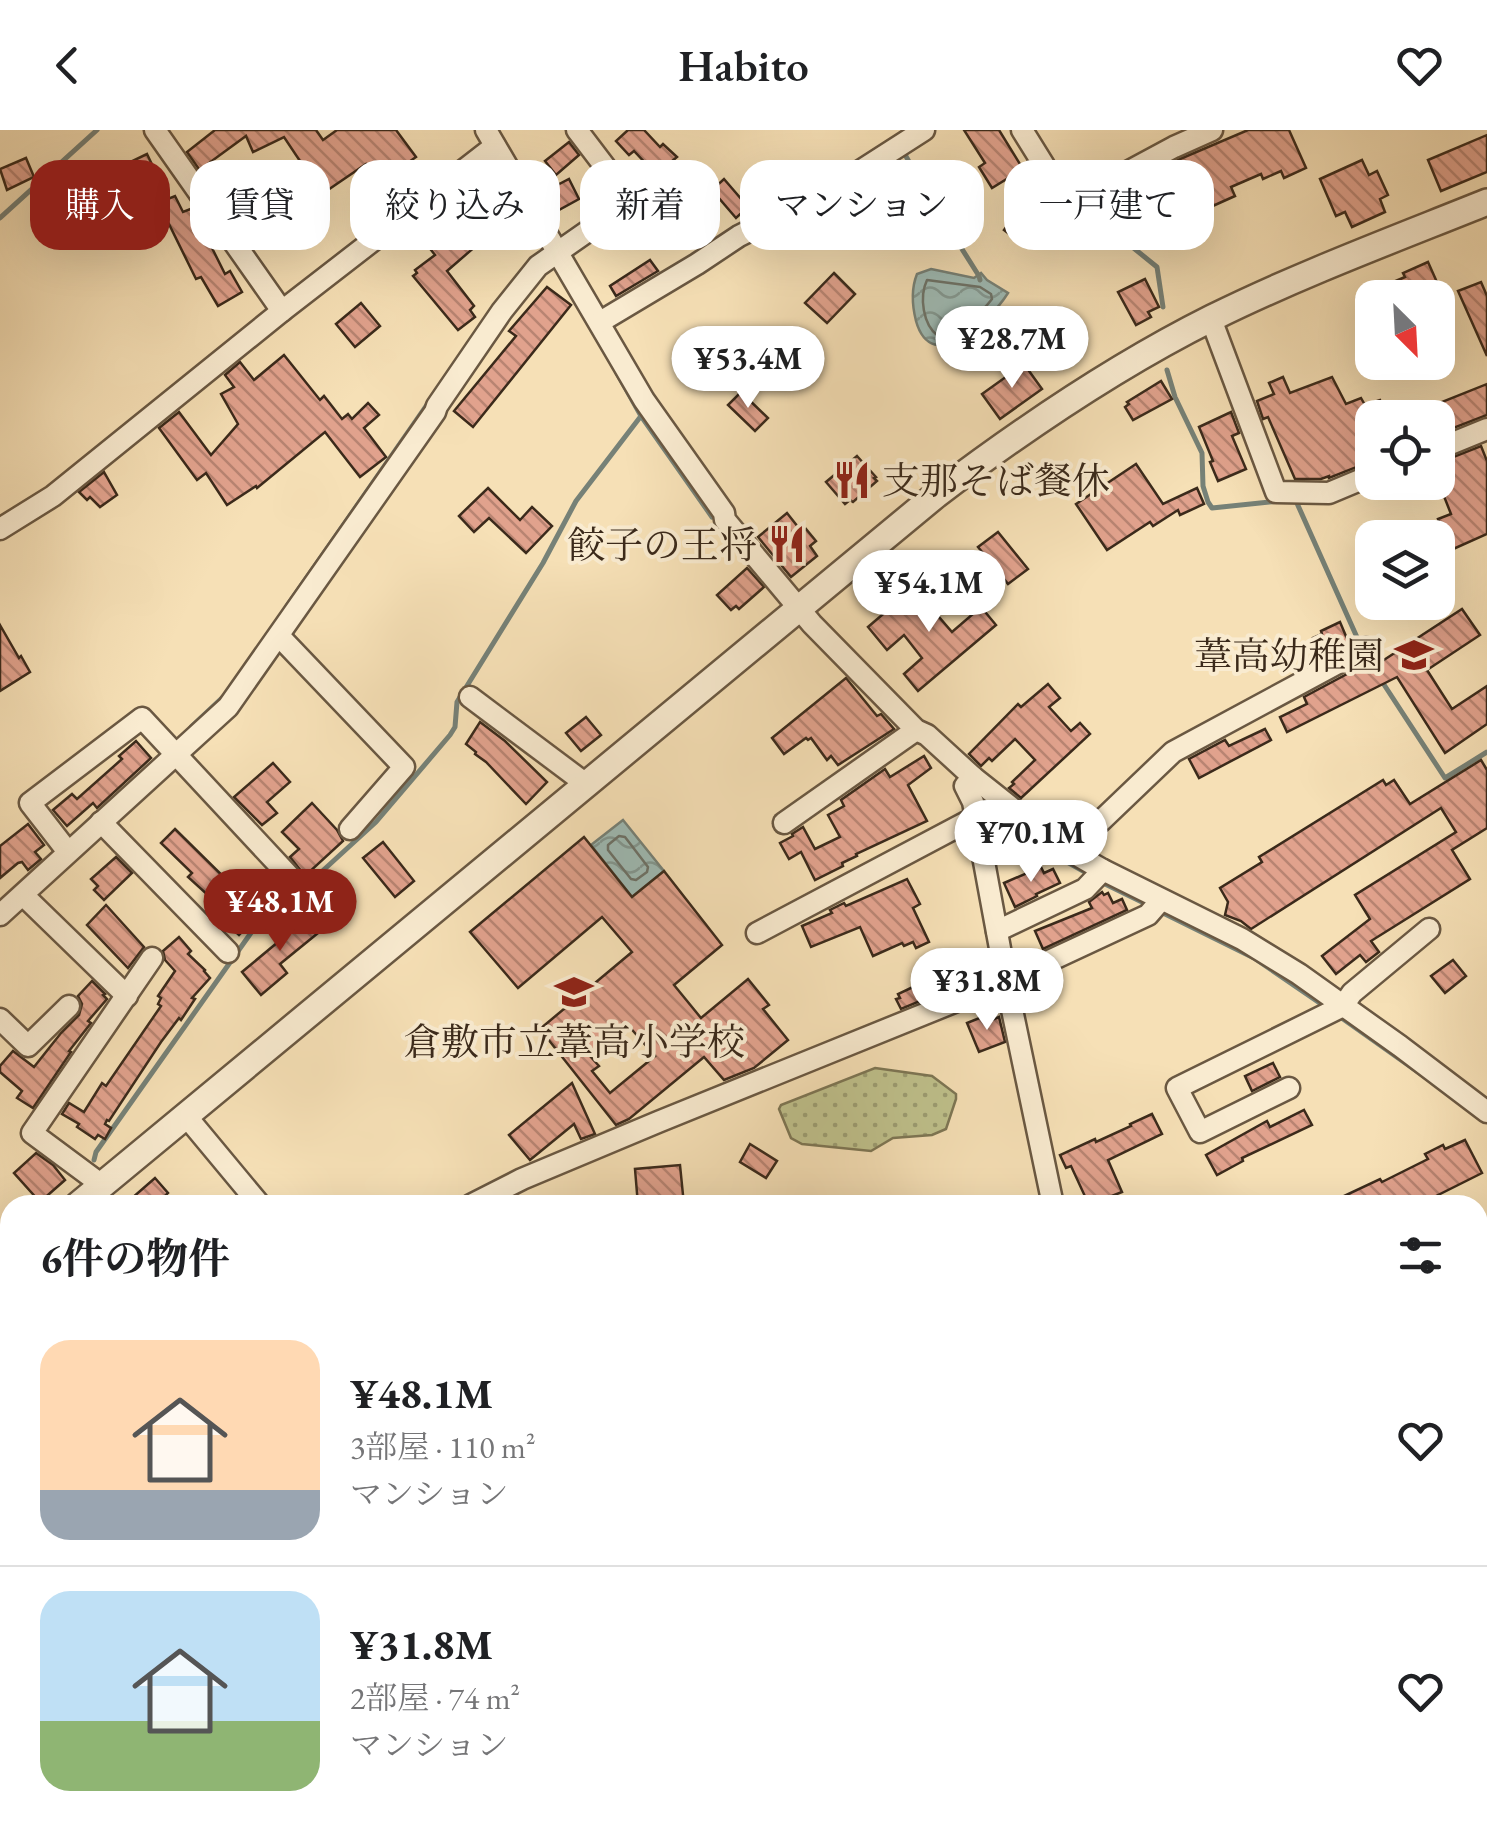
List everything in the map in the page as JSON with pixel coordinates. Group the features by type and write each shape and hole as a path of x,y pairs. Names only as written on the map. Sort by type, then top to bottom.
{"street":[{"path":"155,130 282,310"},
{"path":"0,916 65,848 101,822 171,750 228,706 502,311 538,266 631,201 577,130"},
{"path":"600,322 738,236 829,191 924,130"},
{"path":"1022,130 1068,204 1212,130"},
{"path":"0,528 53,496 489,145 552,257 600,322 644,400 724,513 725,520 801,610 916,730 927,735 969,781 1072,852 1098,876 1156,906 1242,940 1299,974 1337,1009 1400,1046 1487,1112"},
{"path":"90,1195 992,452 1124,366 1211,319 1487,202"},
{"path":"1211,319 1276,492 1330,493 1355,482"},
{"path":"1455,442 1487,429"},
{"path":"279,636 404,767 350,830"},
{"path":"1072,852 1172,752 1366,648"},
{"path":"470,697 586,784"},
{"path":"65,848 30,803 142,718 292,879"},
{"path":"784,823 916,730"},
{"path":"969,781 1051,1195"},
{"path":"756,933 976,818"},
{"path":"101,822 228,952"},
{"path":"997,931 1085,889 1098,876"},
{"path":"22,895 127,996"},
{"path":"491,1195 658,1122 1006,981 1156,906"},
{"path":"1289,1088 1200,1132 1178,1088 1337,1009 1429,929"},
{"path":"102,1185 32,1133 152,958"},
{"path":"0,1019 28,1046 69,1006"},
{"path":"186,1116 252,1195"}],"green space":[{"path":"875,1068 932,1076 956,1094 946,1129 932,1135 893,1138 871,1151 802,1144 791,1138 779,1109 781,1105"}],"water":[{"path":"931,269 974,278 981,273 1008,293 976,329 948,344 935,344 924,337 913,303 917,274"},
{"path":"623,820 664,871 632,897 591,845"}],"building":[{"path":"215,130 316,130 323,140 337,130 396,130 416,157 350,160 350,175 330,189 330,160 299,160 284,137 253,152 246,136 213,160 193,160 187,152"},
{"path":"628,130 644,130 660,147 663,144 677,157 642,160 634,151 629,155 616,141"},
{"path":"964,130 999,130 1017,160 1004,160 1004,181 992,188 984,175 983,160"},
{"path":"1248,130 1289,130 1306,168 1284,178 1281,171 1263,179 1261,174 1231,187 1235,196 1214,205 1214,160 1180,159"},
{"path":"1487,135 1487,172 1441,191 1428,160"},
{"path":"569,142 579,155 560,172 560,160 546,160"},
{"path":"26,158 30,179 7,190 0,169"},
{"path":"1362,160 1369,175 1377,171 1388,195 1380,199 1385,212 1352,227 1345,212 1336,216 1320,179"},
{"path":"569,179 579,199 560,209 560,184"},
{"path":"724,179 740,198 740,214 736,218 720,199 720,183"},
{"path":"175,196 183,212 190,209 190,250 213,250 225,274 230,271 242,292 218,306 201,277 196,279 170,226 170,198"},
{"path":"431,250 471,250 447,271 474,306 470,310 475,317 458,330 413,276 435,255"},
{"path":"650,260 658,271 616,296 610,286"},
{"path":"1428,262 1436,280 1398,280 1405,277 1403,273"},
{"path":"834,273 855,294 827,323 805,303"},
{"path":"1145,279 1159,307 1136,325 1118,292"},
{"path":"1481,282 1487,296 1487,356 1458,291"},
{"path":"547,287 571,305 473,427 454,411 516,336 509,331"},
{"path":"361,303 380,326 355,347 336,324"},
{"path":"1057,312 1070,326 1040,354 1027,339"},
{"path":"284,355 320,400 324,396 342,419 348,414 352,419 368,403 379,415 364,428 386,457 360,477 325,432 257,488 227,505 206,473 197,480 159,428 179,412 211,455 238,424 221,394 234,387 225,375 240,362 254,380"},
{"path":"1024,364 1042,389 1000,419 982,394"},
{"path":"1283,377 1290,393 1332,377 1346,404 1355,400 1355,468 1329,478 1295,479 1257,401 1274,394 1269,383"},
{"path":"1161,381 1172,399 1133,420 1125,407 1127,402"},
{"path":"1487,384 1487,415 1455,427 1455,400 1447,400"},
{"path":"741,392 768,418 755,431 728,405"},
{"path":"1231,412 1239,433 1232,436 1246,469 1218,481 1199,427"},
{"path":"1481,446 1487,461 1487,534 1455,548 1455,520 1438,519 1451,514 1445,500 1455,500 1455,456"},
{"name":"支那そば餐休","path":"857,456 877,481 853,502 845,504 826,482"},
{"path":"1136,464 1163,504 1197,488 1204,504 1180,515 1178,510 1153,526 1150,522 1107,550 1076,504"},
{"path":"104,472 117,495 100,507 79,492"},
{"path":"488,488 520,520 532,507 552,526 526,553 489,518 474,532 459,516"},
{"name":"餃子の王将","path":"787,513 802,532 806,529 816,541 810,546 817,556 791,577 758,537"},
{"path":"998,532 1028,569 1008,584 978,547"},
{"path":"747,568 764,587 739,609 736,606 731,610 717,595"},
{"path":"924,587 939,604 933,610 952,632 981,607 996,625 918,691 904,674 922,658 904,635 887,650 868,627 903,597 907,602"},
{"path":"1462,609 1480,635 1427,670 1452,709 1487,686 1487,724 1445,753 1397,677 1287,732 1280,717 1307,704 1304,697 1364,665 1367,671 1445,620 1455,620 1455,614"},
{"path":"1340,622 1348,641 1321,657 1313,638"},
{"path":"0,625 30,672 0,691"},
{"path":"846,678 877,716 881,714 894,729 838,765 831,756 827,760 811,738 784,754 772,738"},
{"path":"1048,684 1060,698 1049,707 1071,731 1080,723 1090,734 1021,798 1009,788 1035,760 1015,739 981,766 969,754 1018,704 1021,707"},
{"path":"586,717 601,735 581,751 566,733"},
{"path":"480,722 547,782 526,804 466,744"},
{"path":"1265,729 1271,740 1199,778 1189,759 1225,740 1229,746"},
{"path":"136,741 151,758 97,808 93,803 67,826 53,810 72,794 77,799 122,759 119,756"},
{"path":"924,756 931,768 908,785 927,821 856,854 843,866 815,880 801,852 789,859 780,843 803,827 815,849 840,837 828,815 844,806 841,800 885,769 890,777"},
{"path":"1481,760 1487,770 1487,828 1452,850 1470,879 1371,941 1379,952 1366,962 1360,955 1336,974 1322,956 1370,919 1355,895 1456,832 1441,808 1251,929 1225,915 1228,902 1220,888 1262,862 1259,857 1383,780 1386,785 1394,780 1410,804"},
{"path":"273,763 290,782 267,802 277,813 262,825 234,797"},
{"path":"312,803 343,841 305,876 290,857 299,849 282,832"},
{"path":"28,824 44,845 35,852 41,859 28,870 22,862 18,863 0,878 0,846"},
{"path":"175,829 248,901 267,882 279,894 239,935 226,923 232,917 188,877 192,873 161,843"},
{"path":"584,837 632,897 664,871 722,945 674,985 701,1018 748,979 769,1005 763,1009 788,1040 754,1068 724,1080 704,1057 629,1119 616,1125 540,1029 632,952 602,917 518,988 470,932","holes":["627,1024 655,1056 610,1093 592,1071 599,1066 589,1055"]},
{"path":"383,842 414,881 395,897 363,858"},
{"path":"116,857 132,873 104,900 94,890 98,886 91,879"},
{"path":"1041,867 1044,873 1053,869 1060,883 1015,907 1004,883"},
{"path":"907,879 920,904 913,908 929,942 916,948 913,942 904,946 902,943 873,956 860,927 811,947 802,926 832,913 830,910 844,903 846,906"},
{"path":"1102,892 1108,893 1113,903 1122,899 1127,910 1043,949 1035,931 1092,908 1089,902"},
{"path":"106,905 144,947 128,968 87,925"},
{"path":"301,912 318,933 280,964 287,973 261,995 242,972 278,942 273,935"},
{"path":"179,937 191,951 188,954 210,978 107,1120 105,1124 111,1128 105,1139 98,1135 95,1139 62,1114 69,1103 84,1112 161,1006 158,996 175,971 163,951"},
{"path":"987,955 990,972 901,1009 898,994 913,987 915,991"},
{"path":"1453,960 1466,976 1445,993 1431,976"},
{"path":"92,981 107,999 88,1021 91,1023 33,1108 17,1098 22,1091 0,1072 0,1066 13,1051 34,1067 79,1015 82,1004 78,996"},
{"path":"982,1017 984,1023 999,1017 1005,1042 979,1052 967,1023"},
{"path":"1273,1063 1280,1077 1252,1091 1245,1076"},
{"path":"572,1083 595,1134 581,1139 574,1124 530,1160 509,1135"},
{"path":"1304,1110 1312,1125 1242,1158 1243,1161 1217,1175 1206,1155 1267,1121 1270,1127"},
{"path":"1152,1114 1162,1134 1108,1160 1122,1192 1084,1195 1071,1166 1066,1168 1060,1155"},
{"path":"1465,1140 1482,1173 1438,1195 1346,1195 1428,1159 1425,1154 1443,1145 1445,1149"},
{"path":"750,1144 777,1161 766,1178 740,1162"},
{"path":"36,1153 65,1180 48,1195 34,1195 14,1173"},
{"path":"680,1165 683,1195 637,1195 635,1169"},
{"path":"155,1178 168,1193 166,1195 135,1195"}],"waterway":[{"path":"0,218 97,130"},
{"path":"903,151 980,280"},
{"path":"1136,250 1157,267 1163,307"},
{"path":"1167,370 1175,397 1202,453 1203,486 1212,508 1280,501"},
{"path":"617,373 641,416 712,517"},
{"path":"287,606 429,402"},
{"path":"94,1160 253,930 376,822 450,735 455,727 457,702 543,563 576,501 641,416"},
{"path":"1296,501 1360,644"},
{"path":"1381,680 1445,778 1487,752"},
{"path":"191,727 223,697"},
{"path":"984,798 1044,849 1092,876"},
{"path":"1101,882 1150,906"},
{"path":"1159,911 1254,958 1327,1008"},
{"path":"1336,1014 1425,1077"}],"place":[{"name":"支那そば餐休","path":"852,480"},
{"name":"餃子の王将","path":"787,544"},
{"name":"葦高幼稚園","path":"1414,655"},
{"name":"倉敷市立葦高小学校","path":"574,992"}]}
